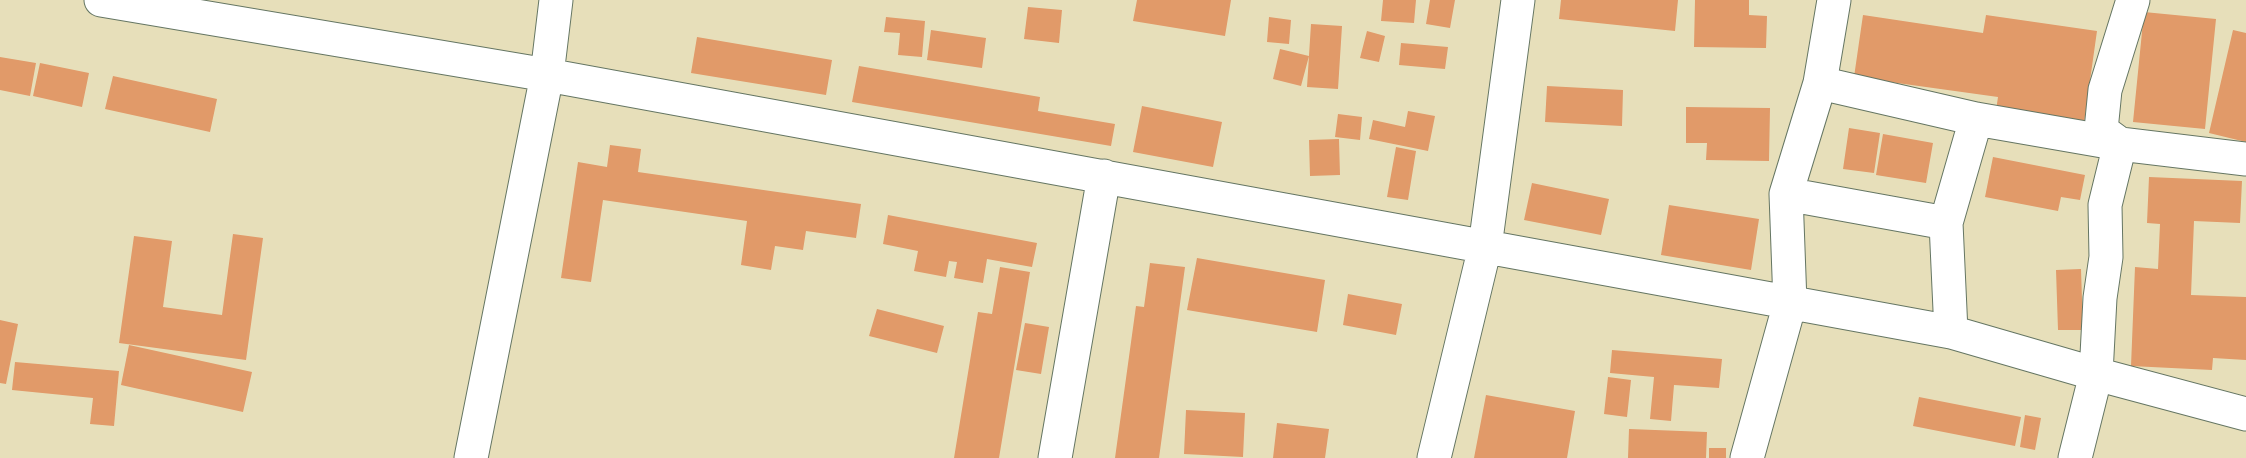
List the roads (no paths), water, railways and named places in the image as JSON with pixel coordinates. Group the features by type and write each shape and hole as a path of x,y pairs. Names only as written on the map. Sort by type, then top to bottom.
{"street":[{"path":"101,0 546,75 1951,332 2246,414"},
{"path":"471,458 546,75 556,0"},
{"path":"1434,458 1485,248 1518,0"},
{"path":"1747,458 1790,303 1786,194 1820,83 1834,0"},
{"path":"2120,144 2101,130 2105,90 2133,0"},
{"path":"1820,83 1976,119 2120,144 2246,159"},
{"path":"1951,332 1946,224 1976,119"},
{"path":"2075,458 2096,374 2100,298 2106,257 2105,205 2120,144"},
{"path":"1055,458 1104,176"},
{"path":"1786,194 1946,224"}]}
